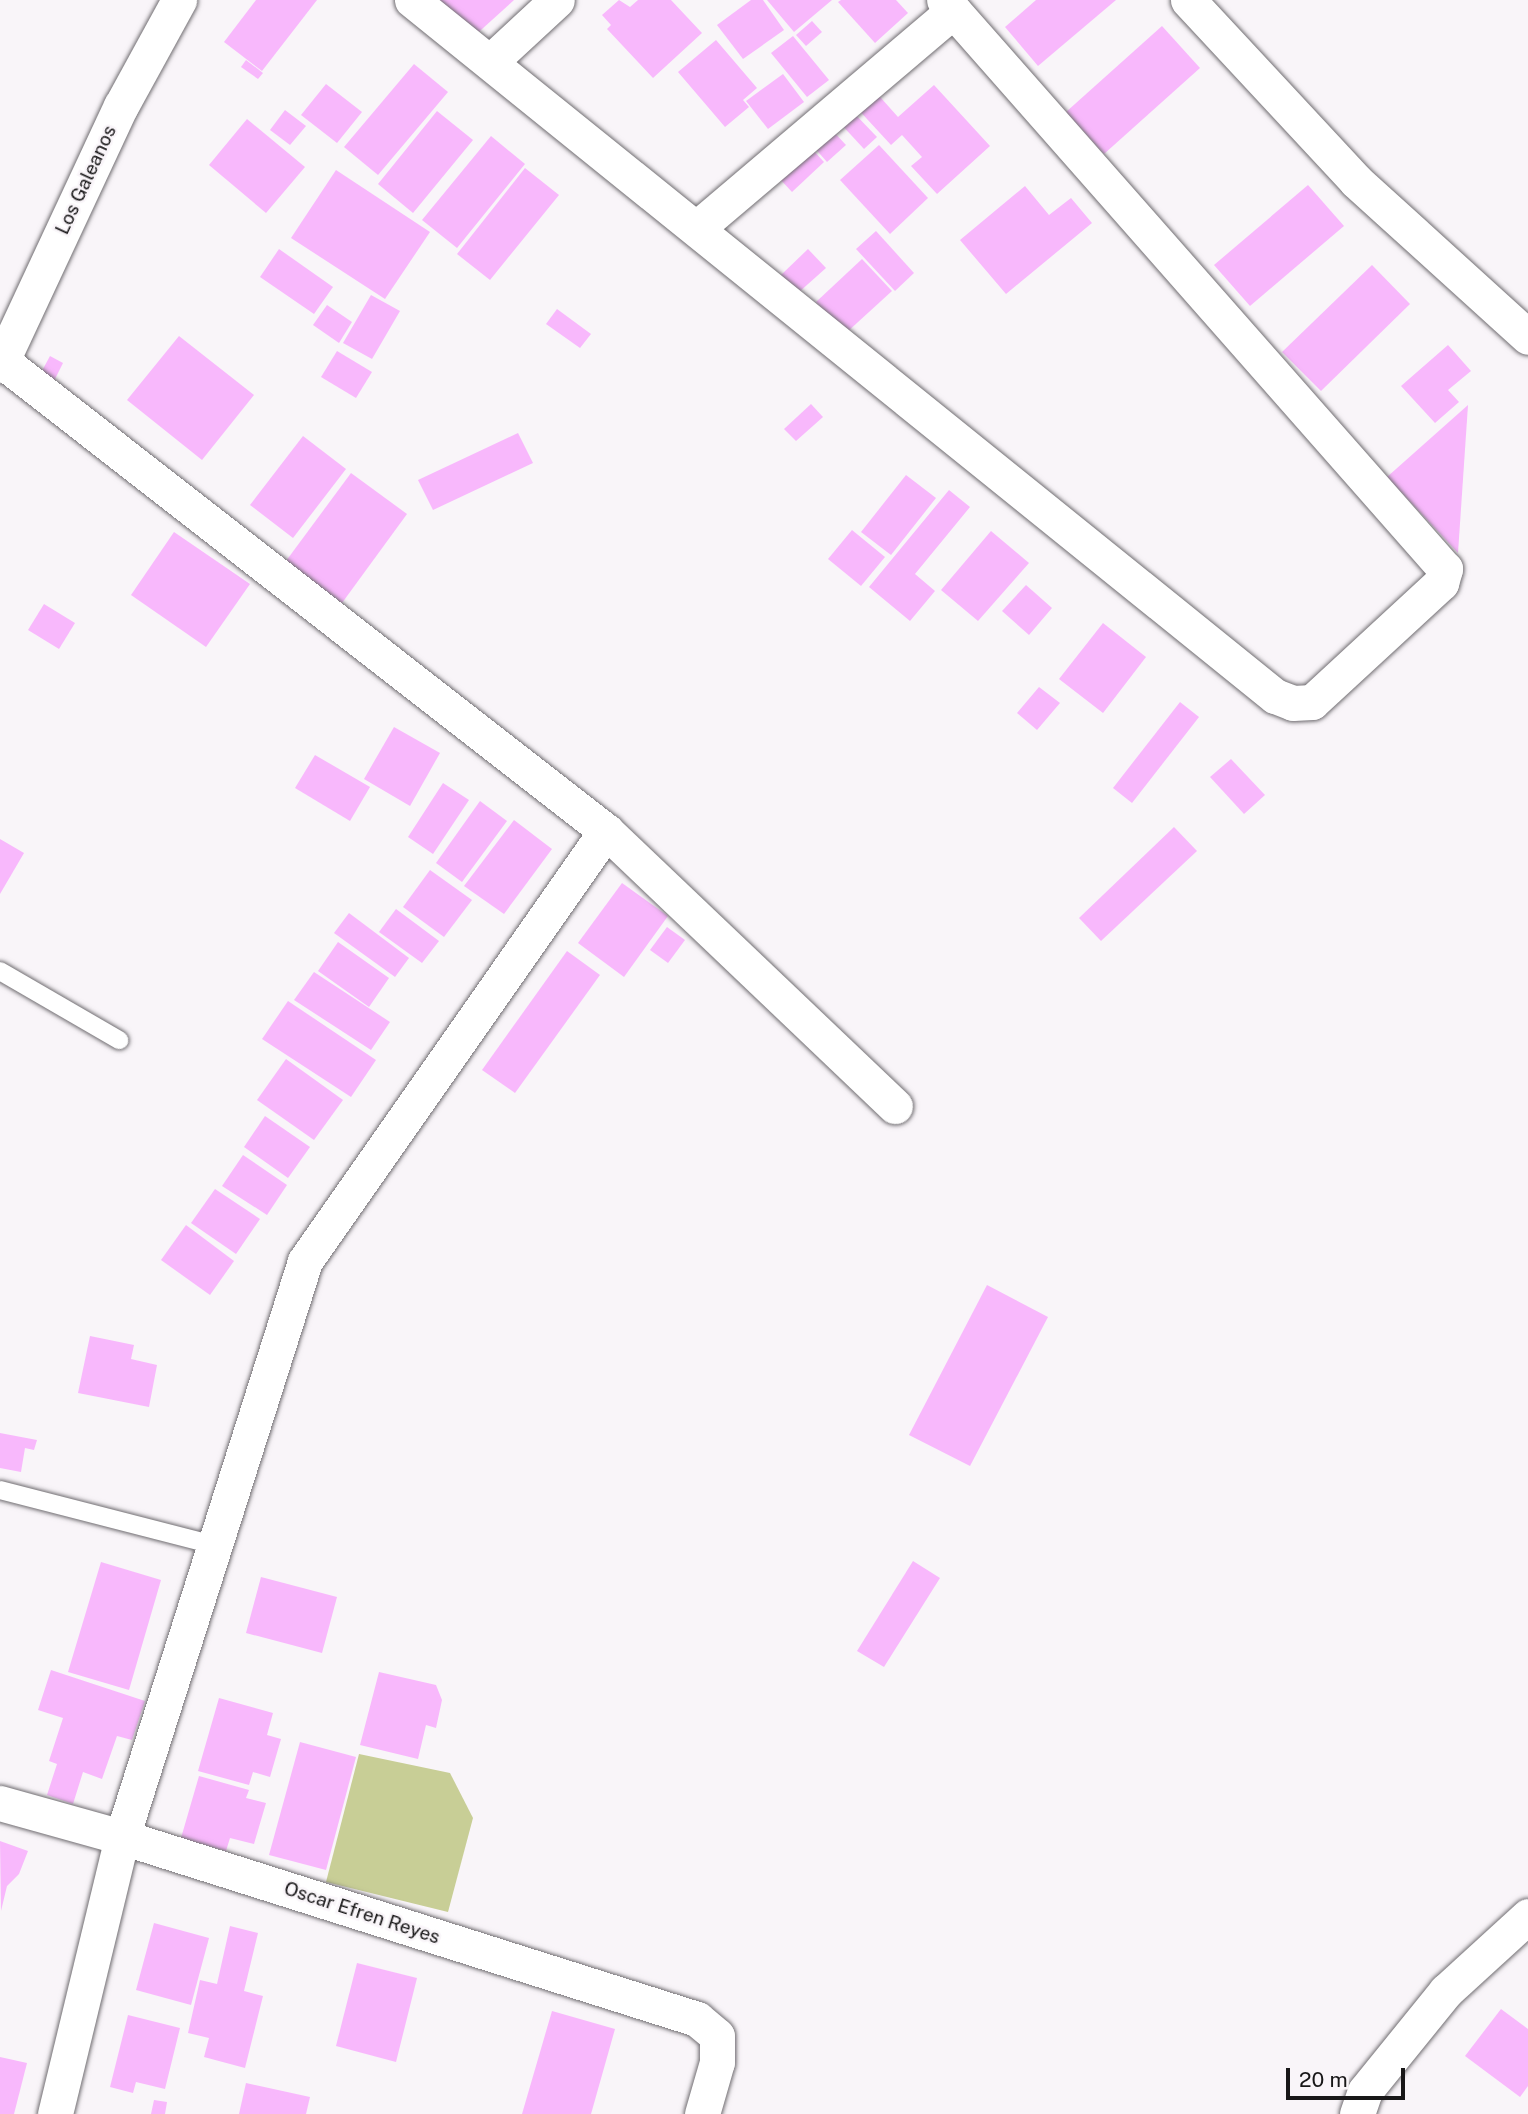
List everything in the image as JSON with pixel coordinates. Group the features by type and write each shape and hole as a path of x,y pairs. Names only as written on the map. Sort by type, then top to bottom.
{"street":[{"name":"Los Galeanos","path":"1,363 121,106 179,0"},
{"path":"412,0 1275,696 1293,703 1312,702 1441,583 1446,569 948,6 697,228"},
{"path":"490,62 557,0"},
{"path":"1188,0 1356,181 1528,337"},
{"path":"1,363 606,831 895,1106"},
{"path":"55,2114 122,1837 305,1261 606,831"},
{"name":"Oscar Efren Reyes","path":"0,1803 122,1837 697,2019 717,2036 717,2062 702,2114"},
{"path":"1357,2114 1365,2091 1446,1991 1528,1916"}],"lane":[{"path":"0,971 119,1040"},
{"path":"0,1490 214,1545"}],"green space":[{"path":"359,1754 450,1773 473,1818 448,1912 326,1882"}],"building":[{"path":"256,0 317,0 262,71 224,42"},
{"path":"435,0 514,0 471,39"},
{"path":"619,0 630,7 638,0 671,0 702,33 653,78 607,29 611,25 602,15"},
{"path":"751,0 763,0 784,30 743,59 717,25"},
{"path":"767,0 832,0 794,32"},
{"path":"896,0 908,13 875,43 838,2"},
{"path":"1036,0 1116,0 1038,66 1005,27"},
{"path":"812,21 822,32 806,46 796,35"},
{"path":"1162,26 1200,68 1104,154 1066,112"},
{"path":"793,36 829,80 807,97 771,53"},
{"path":"716,40 757,88 743,100 749,107 725,127 678,72"},
{"path":"246,60 263,73 258,79 241,67"},
{"path":"414,64 448,92 378,175 344,147"},
{"path":"783,74 804,102 768,129 746,101"},
{"path":"326,84 362,112 337,143 301,115"},
{"path":"934,85 990,146 937,194 911,166 922,157 902,135 891,145 855,106 873,89 898,117"},
{"path":"285,110 306,126 290,145 270,130"},
{"path":"437,111 473,140 413,213 378,184"},
{"path":"852,111 877,137 864,149 839,122"},
{"path":"247,119 305,167 266,213 209,165"},
{"path":"830,128 846,145 827,162 812,145"},
{"path":"491,136 525,164 457,248 422,220"},
{"path":"879,145 928,198 890,234 840,180"},
{"path":"812,149 824,162 792,192 779,178"},
{"path":"525,168 559,195 490,280 457,254"},
{"path":"336,170 430,232 385,299 291,238"},
{"path":"1308,185 1344,226 1250,306 1214,265"},
{"path":"1025,186 1049,215 1071,198 1092,223 1006,294 960,240"},
{"path":"876,231 914,273 895,291 856,249"},
{"path":"279,249 333,287 314,314 260,277"},
{"path":"808,249 826,268 798,293 781,275"},
{"path":"862,259 892,291 846,333 816,302"},
{"path":"1372,265 1410,304 1321,391 1282,352"},
{"path":"371,295 400,311 372,359 343,343"},
{"path":"327,305 352,322 339,343 313,325"},
{"path":"557,309 591,334 580,348 546,324"},
{"path":"179,336 254,395 202,460 127,400"},
{"path":"1448,345 1471,371 1448,390 1459,402 1435,423 1401,386"},
{"path":"337,351 372,372 356,398 321,377"},
{"path":"50,356 63,363 50,389 36,382"},
{"path":"811,404 823,417 796,441 784,429"},
{"path":"1468,405 1458,553 1387,477"},
{"path":"518,433 533,463 433,510 418,480"},
{"path":"303,436 346,469 293,538 250,505"},
{"path":"351,473 407,514 342,603 286,561"},
{"path":"906,475 936,498 891,555 861,532"},
{"path":"949,490 970,507 915,574 935,591 910,621 869,587"},
{"path":"852,530 885,557 861,586 828,559"},
{"path":"991,531 1029,563 978,621 941,590"},
{"path":"174,532 250,584 206,647 131,595"},
{"path":"1026,585 1052,608 1029,635 1002,611"},
{"path":"44,604 75,623 59,649 28,630"},
{"path":"1103,623 1146,657 1103,713 1059,679"},
{"path":"1039,687 1060,703 1037,730 1017,713"},
{"path":"1180,702 1199,717 1132,803 1113,788"},
{"path":"394,727 440,753 410,806 364,779"},
{"path":"315,755 370,787 350,821 295,788"},
{"path":"1231,759 1265,795 1244,814 1210,777"},
{"path":"443,783 469,800 433,854 408,837"},
{"path":"480,801 507,821 462,882 436,863"},
{"path":"514,820 552,849 504,914 464,886"},
{"path":"1174,827 1197,851 1101,941 1079,918"},
{"path":"0,839 24,853 0,894"},
{"path":"430,870 472,900 444,937 403,907"},
{"path":"622,883 668,916 624,977 578,943"},
{"path":"396,909 439,941 422,963 379,932"},
{"path":"349,913 409,958 395,977 334,933"},
{"path":"667,927 685,940 668,963 650,950"},
{"path":"338,942 389,978 369,1007 318,971"},
{"path":"567,951 600,975 515,1093 482,1070"},
{"path":"314,972 390,1022 371,1050 294,1000"},
{"path":"288,1001 376,1060 351,1097 262,1039"},
{"path":"286,1059 343,1100 314,1140 257,1100"},
{"path":"265,1116 310,1147 288,1178 244,1147"},
{"path":"243,1155 287,1185 267,1215 222,1186"},
{"path":"215,1189 260,1219 236,1254 191,1223"},
{"path":"186,1225 234,1261 210,1295 161,1260"},
{"path":"987,1285 1048,1317 970,1466 909,1435"},
{"path":"90,1336 134,1345 131,1359 157,1365 149,1407 78,1393"},
{"path":"0,1433 37,1440 34,1450 25,1448 21,1472 0,1468"},
{"path":"913,1561 940,1578 884,1667 857,1651"},
{"path":"101,1562 161,1580 129,1690 68,1672"},
{"path":"261,1577 337,1597 322,1653 246,1633"},
{"path":"51,1670 145,1701 132,1740 117,1736 102,1779 83,1772 73,1804 47,1795 57,1764 49,1761 63,1718 38,1710"},
{"path":"379,1672 436,1685 442,1700 436,1728 426,1725 418,1759 360,1745"},
{"path":"219,1698 273,1713 267,1735 281,1739 270,1777 253,1772 249,1785 198,1771"},
{"path":"300,1742 356,1757 326,1870 269,1855"},
{"path":"199,1776 249,1790 246,1798 266,1803 254,1844 230,1838 226,1851 181,1838"},
{"path":"0,1841 28,1851 19,1874 7,1886 1,1911"},
{"path":"154,1923 209,1938 191,2005 136,1990"},
{"path":"230,1926 258,1933 244,1991 263,1996 245,2068 204,2057 209,2038 188,2033 200,1980 217,1984"},
{"path":"357,1963 417,1978 396,2062 336,2046"},
{"path":"1501,2009 1528,2029 1528,2086 1520,2097 1465,2056"},
{"path":"552,2011 615,2029 591,2114 522,2114"},
{"path":"128,2015 180,2028 165,2089 136,2082 133,2093 110,2087"},
{"path":"0,2057 27,2063 14,2114 0,2114"},
{"path":"246,2083 310,2097 306,2114 239,2114"},
{"path":"154,2100 167,2102 165,2114 151,2114"}]}
